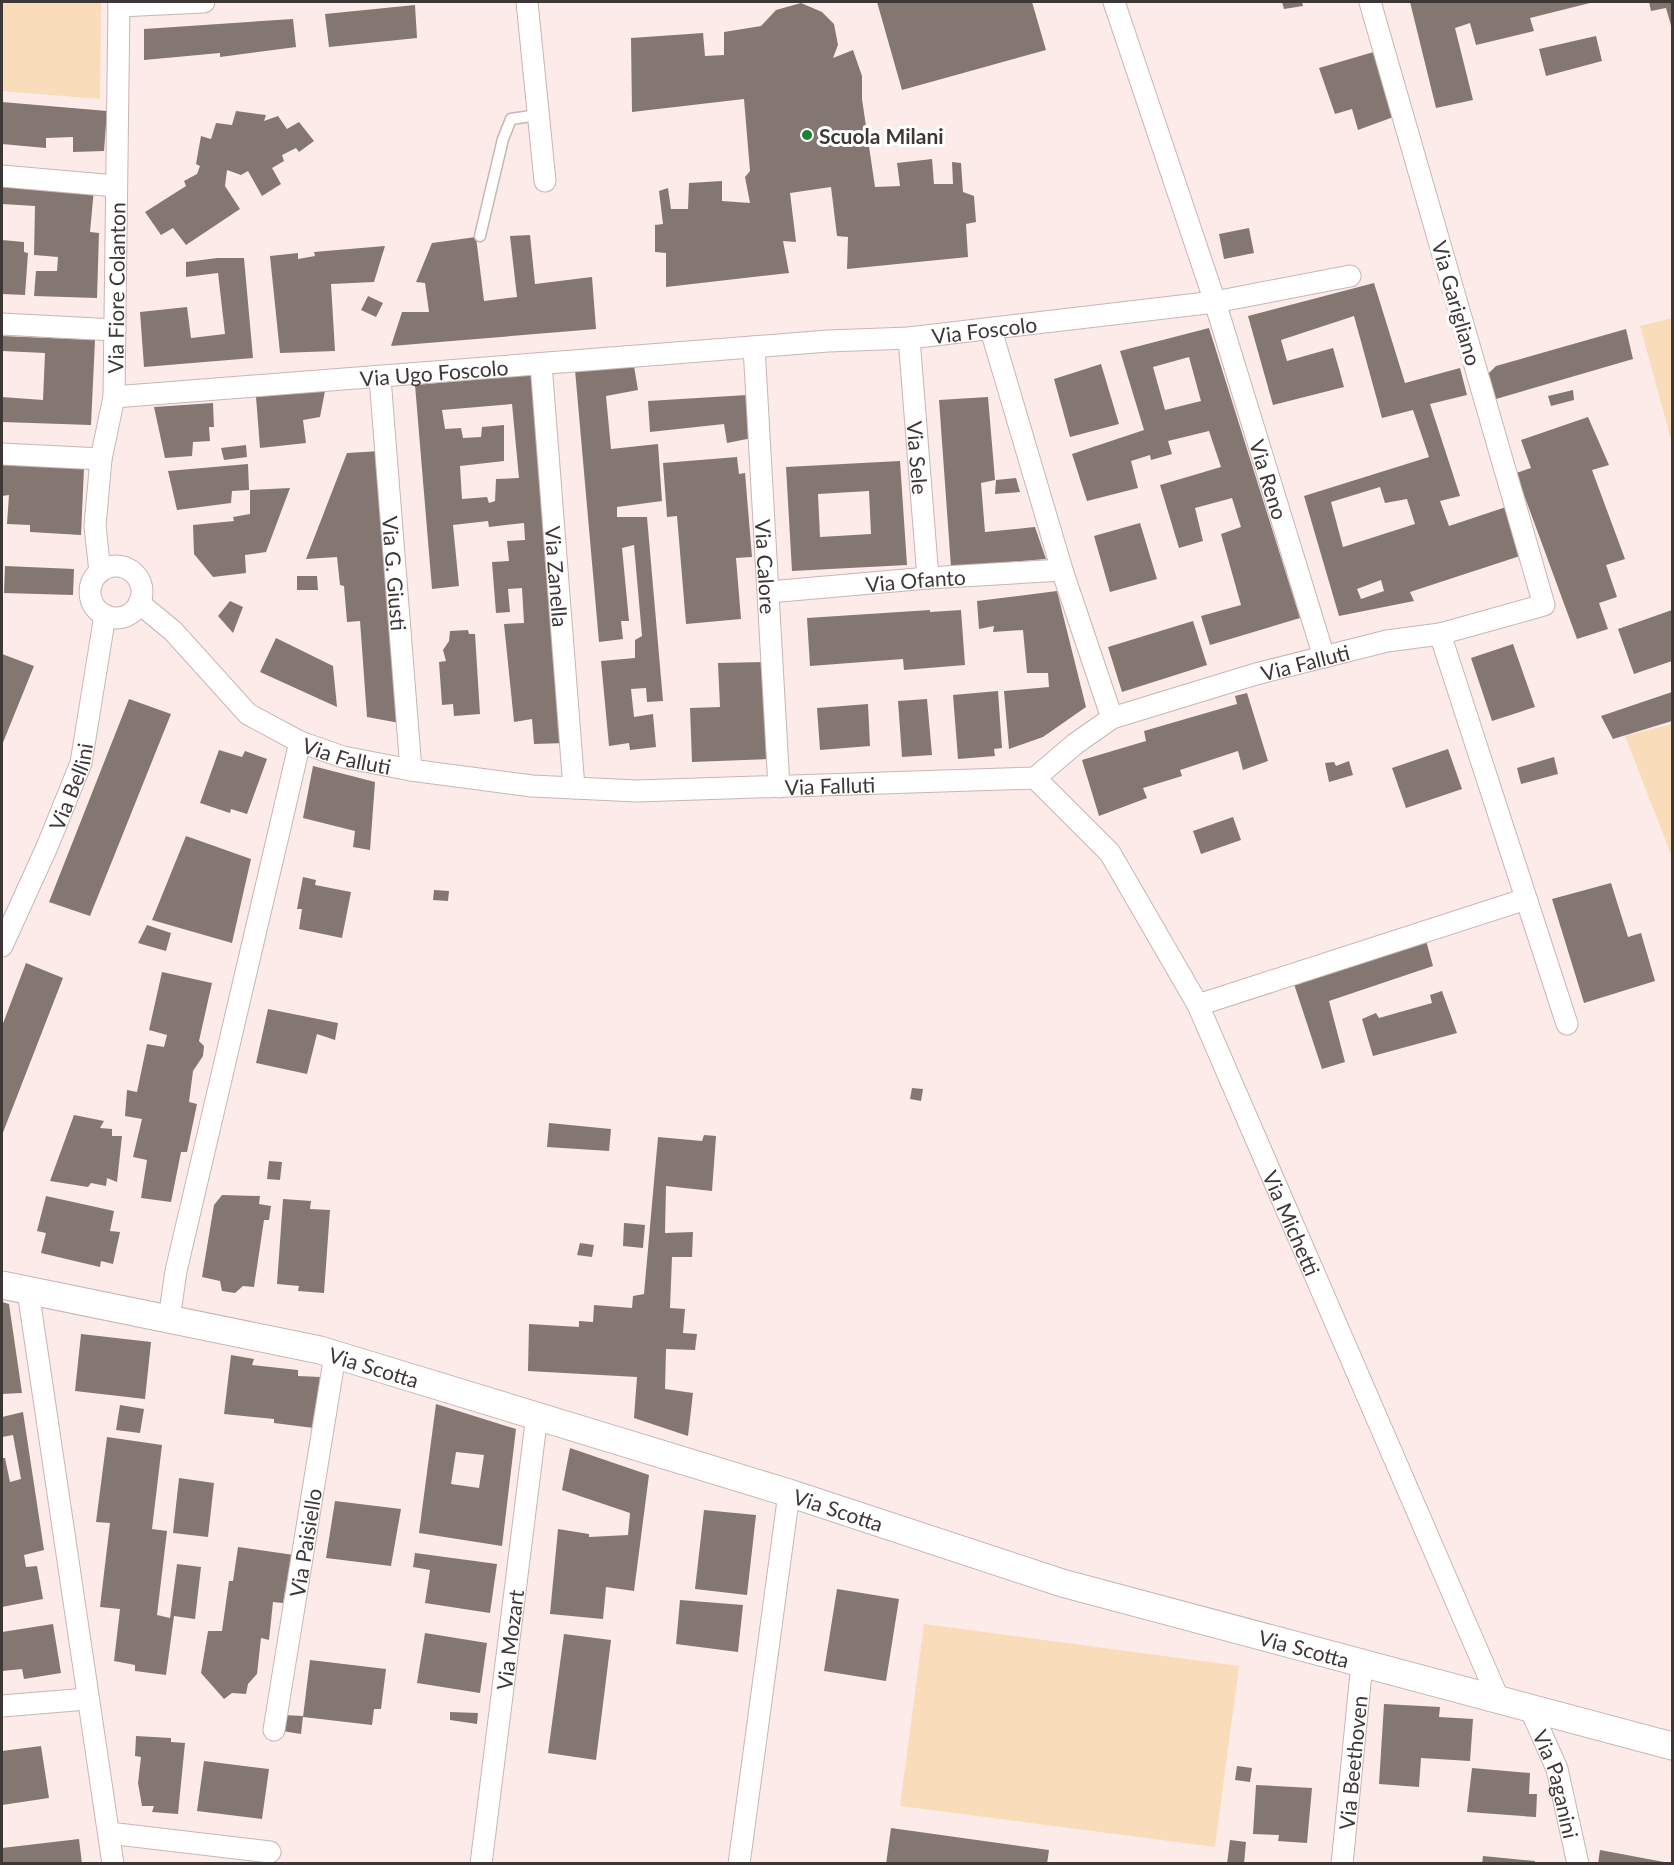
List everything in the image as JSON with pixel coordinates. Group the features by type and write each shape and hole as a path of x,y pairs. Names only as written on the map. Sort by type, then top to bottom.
{"street":[{"path":"119,4 204,2"},
{"path":"527,2 545,181"},
{"name":"Via Reno","path":"1114,2 1215,302 1324,657"},
{"name":"Via Garigliano","path":"1370,2 1544,605"},
{"name":"Via Fiore Colanton","path":"100,572 95,526 101,459 114,397 119,4"},
{"path":"2,176 115,186"},
{"name":"Via Foscolo","path":"754,347 909,338 991,330 1215,302 1350,276"},
{"path":"2,324 115,330"},
{"path":"991,330 1062,570 1112,718"},
{"name":"Via Sele","path":"909,338 928,578"},
{"name":"Via Ugo Foscolo","path":"114,397 754,347"},
{"name":"Via Calore","path":"754,347 779,787"},
{"name":"Via Zanella","path":"541,363 574,788"},
{"name":"Via G. Giusti","path":"380,378 411,770"},
{"path":"2,454 101,459"},
{"path":"116,566 132,571 141,586 139,603 128,614 112,617 105,615 98,610 90,595 91,586 100,572 116,566"},
{"name":"Via Ofanto","path":"769,592 928,578 1062,570"},
{"name":"Via Falluti","path":"139,603 172,632 248,714 300,742 343,757 411,770 532,786 637,791 1035,778 1112,718 1256,674 1387,641 1440,634 1544,605"},
{"name":"Via Bellini","path":"2,946 47,847 81,763 105,615"},
{"path":"1440,634 1567,1024"},
{"path":"169,1319 176,1271 300,742"},
{"name":"Via Michetti","path":"1035,778 1110,853 1198,1005 1498,1698"},
{"path":"1198,1005 1526,899"},
{"name":"Via Scotta","path":"2,1285 335,1354 789,1493 1062,1583 1672,1746"},
{"path":"28,1291 113,1863"},
{"name":"Via Paisiello","path":"274,1730 335,1354"},
{"name":"Via Mozart","path":"481,1863 537,1415"},
{"path":"739,1863 789,1493"},
{"name":"Via Beethoven","path":"1342,1863 1362,1663"},
{"path":"2,1706 87,1699"},
{"name":"Via Paganini","path":"1530,1708 1557,1769 1578,1863"},
{"path":"109,1833 270,1852"}],"lane":[{"path":"480,236 503,139 511,119 538,115"}],"shaded area":[{"path":"2,2 101,2 100,99 2,91"},
{"path":"1672,318 1672,443 1640,326"},
{"path":"1672,724 1672,857 1625,736"},
{"path":"924,1624 1239,1666 1215,1847 900,1806"}],"building":[{"path":"877,2 1032,2 1046,50 902,90"},
{"path":"1282,2 1302,2 1303,6 1284,9"},
{"path":"1410,2 1594,2 1530,18 1534,31 1476,45 1470,23 1455,28 1473,100 1436,108"},
{"path":"1649,2 1672,2 1672,29 1666,8 1651,11"},
{"name":"Scuola Milani","path":"801,3 822,12 834,24 838,45 833,58 853,50 862,76 862,99 875,187 900,186 897,163 932,159 934,184 953,184 952,162 961,163 963,192 974,196 976,222 966,224 968,257 847,269 848,237 837,236 831,187 790,193 796,242 783,241 789,273 666,287 666,253 655,252 655,225 663,224 659,191 668,188 671,209 688,209 689,183 722,181 722,201 750,203 745,177 750,171 744,99 632,112 631,38 703,33 705,56 724,55 724,32 761,26 776,10"},
{"path":"415,5 417,38 329,47 325,14"},
{"path":"293,19 296,47 220,57 220,53 144,60 144,29"},
{"path":"1596,36 1602,61 1546,76 1539,49"},
{"path":"1377,51 1396,116 1358,130 1352,109 1335,114 1319,68"},
{"path":"2,102 107,111 104,151 73,152 73,137 46,138 46,148 2,144"},
{"path":"236,111 266,115 264,121 278,116 287,129 299,122 314,141 299,152 296,148 282,155 284,161 272,168 281,184 262,196 248,171 241,175 227,170 225,186 240,209 186,245 173,228 161,235 145,212 186,186 184,181 197,174 200,166 196,164 201,136 211,139 216,123 232,125"},
{"path":"2,182 94,189 90,232 99,233 97,298 34,296 36,271 57,271 58,257 34,255 35,206 2,204"},
{"path":"1249,228 1254,253 1224,259 1219,234"},
{"path":"530,235 535,284 592,277 596,329 391,346 402,312 429,312 425,283 416,282 432,243 476,237 484,301 517,297 510,236"},
{"path":"2,240 24,242 24,252 28,253 25,295 2,294"},
{"path":"385,246 374,282 331,284 335,351 280,353 270,256 298,253 298,259 315,256 314,252"},
{"path":"217,258 244,258 253,358 144,367 140,312 187,307 191,338 225,334 218,273 186,277 186,262"},
{"path":"1374,283 1405,383 1460,368 1467,395 1430,404 1460,496 1440,501 1449,526 1506,507 1523,555 1410,592 1414,601 1339,616 1304,496 1429,457 1413,410 1382,418 1354,316 1281,340 1287,361 1333,348 1344,387 1273,405 1248,316","holes":["1380,487 1385,503 1407,499 1415,524 1343,547 1331,502","1381,580 1384,591 1361,599 1357,589"]},
{"path":"368,296 383,303 376,317 361,310"},
{"path":"1209,328 1300,618 1210,645 1201,616 1241,605 1221,534 1241,527 1232,498 1195,508 1203,541 1179,548 1160,485 1221,467 1209,431 1168,441 1172,454 1151,460 1150,455 1131,461 1138,488 1087,501 1072,454 1144,430 1120,351","holes":["1189,357 1201,401 1165,410 1153,367"]},
{"path":"1626,329 1633,359 1496,399 1488,374 1496,366"},
{"path":"2,336 95,340 91,425 2,422 2,397 43,400 45,353 2,351"},
{"path":"1101,364 1119,424 1070,437 1054,379"},
{"path":"634,366 638,390 606,396 611,449 658,444 662,501 617,507 617,517 647,517 663,701 647,702 646,688 631,689 634,717 653,714 656,747 630,750 629,743 609,746 601,661 635,658 635,640 642,636 634,545 622,548 629,621 621,621 623,639 599,642 575,370"},
{"path":"537,374 565,743 534,744 532,719 514,722 504,624 524,623 522,588 508,589 510,612 496,613 492,562 509,561 507,541 525,540 524,523 489,527 488,521 453,525 459,586 432,589 415,385","holes":["512,404 519,478 496,479 495,501 489,503 487,497 462,499 460,466 504,461 504,425 482,427 481,437 463,438 461,428 445,429 442,410"]},
{"path":"1573,390 1574,400 1551,406 1548,396"},
{"path":"325,391 320,417 303,420 306,443 260,448 256,397"},
{"path":"747,395 752,438 727,443 724,424 650,432 648,401"},
{"path":"988,397 995,480 981,483 985,532 1035,527 1046,559 951,567 939,400"},
{"path":"213,403 214,427 209,427 210,441 193,442 192,456 165,458 154,407"},
{"path":"1588,417 1609,465 1592,470 1625,559 1606,565 1617,597 1599,603 1608,629 1577,639 1516,473 1531,468 1521,440"},
{"path":"246,445 247,457 224,460 221,448"},
{"path":"381,451 405,724 367,717 360,621 347,622 344,586 340,585 337,557 306,559 347,453"},
{"path":"737,457 739,474 745,473 752,557 736,558 741,619 686,624 677,516 667,517 663,463"},
{"path":"900,461 907,565 792,571 786,467","holes":["869,491 871,534 820,537 818,494"]},
{"path":"2,464 84,468 81,535 30,532 30,525 7,524 9,495 2,496"},
{"path":"248,464 249,490 232,491 231,503 177,510 168,471"},
{"path":"1016,478 1020,492 995,494 996,480"},
{"path":"290,488 266,552 245,555 246,573 213,577 194,554 193,525 234,521 233,517 250,514 250,490"},
{"path":"1140,523 1157,579 1110,592 1094,536"},
{"path":"5,566 74,569 73,595 4,593"},
{"path":"297,576 317,576 318,590 297,590"},
{"path":"1057,591 1086,707 1043,737 1009,749 1004,691 1049,687 1048,673 1027,673 1023,630 993,632 994,626 979,629 977,601"},
{"path":"230,601 243,607 233,633 218,616"},
{"path":"930,610 930,612 961,610 965,665 904,670 903,659 810,666 807,618"},
{"path":"1672,610 1672,661 1634,674 1618,629"},
{"path":"1193,621 1207,665 1122,692 1108,647"},
{"path":"468,630 469,634 475,634 480,714 454,716 453,704 442,705 439,662 446,661 443,650 449,641 450,631"},
{"path":"276,638 333,666 337,707 260,672"},
{"path":"1513,644 1535,707 1492,721 1471,658"},
{"path":"2,654 34,666 2,745"},
{"path":"768,662 771,759 692,762 690,708 720,707 718,663"},
{"path":"998,691 1002,748 994,749 995,756 958,759 953,695"},
{"path":"1672,692 1672,721 1613,739 1601,716"},
{"path":"1247,693 1268,761 1243,770 1238,751 1180,770 1182,776 1143,788 1147,798 1099,816 1082,760 1146,741 1144,731 1237,704 1235,696"},
{"path":"129,699 171,714 90,916 49,902"},
{"path":"927,699 932,755 902,757 898,701"},
{"path":"868,704 870,746 820,750 817,708"},
{"path":"1448,749 1462,789 1406,808 1392,768"},
{"path":"219,750 242,757 245,751 267,759 247,814 231,809 230,813 200,803"},
{"path":"1554,757 1558,774 1521,784 1517,768"},
{"path":"1349,761 1353,775 1329,782 1325,763 1334,762 1336,766"},
{"path":"313,766 375,782 370,850 353,847 355,831 303,818"},
{"path":"1233,817 1241,840 1201,854 1193,831"},
{"path":"186,836 251,859 232,943 152,920"},
{"path":"303,877 316,880 315,885 351,892 342,938 299,929 302,909 297,909"},
{"path":"1611,883 1628,937 1641,933 1655,981 1584,1003 1552,899"},
{"path":"434,890 449,891 448,901 433,900"},
{"path":"147,925 171,933 166,951 138,943"},
{"path":"1424,933 1433,966 1329,1001 1345,1062 1322,1069 1292,978"},
{"path":"26,963 63,978 2,1135 2,1026"},
{"path":"162,972 212,983 199,1041 204,1046 203,1056 193,1071 189,1102 197,1104 187,1152 181,1152 171,1202 141,1198 147,1160 133,1157 142,1119 125,1116 127,1090 137,1092 147,1044 164,1047 167,1035 149,1030"},
{"path":"1442,991 1457,1033 1373,1056 1362,1019 1376,1013 1379,1018 1432,1003 1430,995"},
{"path":"268,1009 338,1023 335,1040 317,1034 307,1074 256,1063"},
{"path":"912,1088 923,1089 921,1101 910,1099"},
{"path":"74,1115 104,1121 100,1128 112,1129 112,1136 122,1136 117,1182 107,1178 106,1186 91,1183 88,1187 50,1181"},
{"path":"549,1123 611,1129 609,1151 547,1147"},
{"path":"704,1135 716,1136 712,1191 666,1186 665,1233 693,1232 692,1257 672,1257 670,1308 685,1309 683,1333 697,1334 695,1350 666,1349 665,1389 693,1393 688,1436 634,1418 637,1377 528,1371 529,1324 579,1327 579,1321 593,1322 594,1305 632,1308 633,1296 644,1294 658,1137 702,1141"},
{"path":"269,1161 282,1162 280,1180 267,1179"},
{"path":"222,1195 260,1196 259,1204 271,1206 269,1220 264,1220 254,1287 243,1286 235,1293 222,1291 220,1281 202,1277 214,1205"},
{"path":"46,1196 114,1211 110,1231 120,1232 113,1264 101,1261 100,1267 41,1253 46,1233 37,1231"},
{"path":"283,1199 311,1201 310,1209 330,1210 324,1293 298,1291 299,1286 277,1284"},
{"path":"624,1223 645,1225 643,1248 623,1246"},
{"path":"580,1243 594,1245 592,1257 577,1255"},
{"path":"2,1302 9,1304 22,1393 2,1394"},
{"path":"81,1334 151,1342 145,1399 75,1391"},
{"path":"231,1355 254,1359 252,1365 298,1370 298,1376 320,1377 314,1428 274,1423 274,1419 224,1414"},
{"path":"436,1404 516,1429 502,1546 419,1533","holes":["456,1452 484,1455 479,1488 451,1484"]},
{"path":"120,1405 144,1409 140,1433 116,1430"},
{"path":"23,1412 44,1550 24,1555 26,1567 37,1566 43,1599 2,1607 2,1458 5,1458 10,1482 21,1479 13,1435 2,1437 2,1417"},
{"path":"107,1437 162,1445 152,1529 167,1531 157,1615 170,1618 177,1564 201,1567 195,1619 174,1616 166,1675 135,1671 135,1665 114,1661 120,1609 100,1607 110,1523 96,1522"},
{"path":"570,1448 649,1475 634,1591 606,1587 603,1619 550,1614 558,1529 589,1534 589,1537 628,1535 630,1513 562,1490"},
{"path":"179,1478 214,1483 208,1537 173,1533"},
{"path":"335,1501 401,1509 391,1566 326,1558"},
{"path":"704,1510 756,1515 747,1595 695,1589"},
{"path":"238,1547 294,1555 289,1591 285,1591 283,1603 273,1602 269,1640 261,1638 257,1674 248,1684 246,1694 232,1693 224,1699 201,1673 208,1631 222,1631 229,1581 233,1581"},
{"path":"415,1553 497,1564 490,1613 425,1603 430,1570 413,1567"},
{"path":"837,1589 899,1599 886,1681 824,1671"},
{"path":"680,1600 743,1605 738,1652 676,1644"},
{"path":"53,1624 61,1673 24,1679 22,1669 2,1671 2,1632"},
{"path":"425,1633 487,1643 480,1693 417,1683"},
{"path":"564,1634 611,1640 596,1760 548,1753"},
{"path":"310,1660 386,1669 381,1709 374,1709 372,1725 303,1717"},
{"path":"1384,1704 1440,1707 1439,1717 1473,1719 1470,1761 1421,1758 1419,1787 1379,1784"},
{"path":"450,1712 478,1713 477,1724 450,1720"},
{"path":"283,1715 303,1716 301,1734 282,1731"},
{"path":"136,1736 171,1738 171,1742 185,1743 178,1814 152,1812 154,1806 142,1806 138,1783 141,1757 135,1756"},
{"path":"41,1746 49,1798 2,1805 2,1751"},
{"path":"204,1761 269,1769 262,1819 197,1811"},
{"path":"1237,1766 1252,1768 1250,1782 1235,1780"},
{"path":"1472,1768 1530,1773 1529,1794 1537,1794 1536,1817 1467,1812"},
{"path":"1256,1785 1312,1788 1307,1843 1278,1841 1279,1835 1253,1834"},
{"path":"891,1828 1049,1850 1047,1864 886,1864"},
{"path":"79,1839 82,1864 2,1864 2,1848"},
{"path":"1230,1840 1246,1842 1244,1864 1227,1864"},
{"path":"1600,1850 1664,1862 1664,1864 1598,1864"},
{"path":"1483,1856 1535,1861 1535,1864 1482,1864"}],"place":[{"name":"Scuola Milani","path":"807,135"}]}
